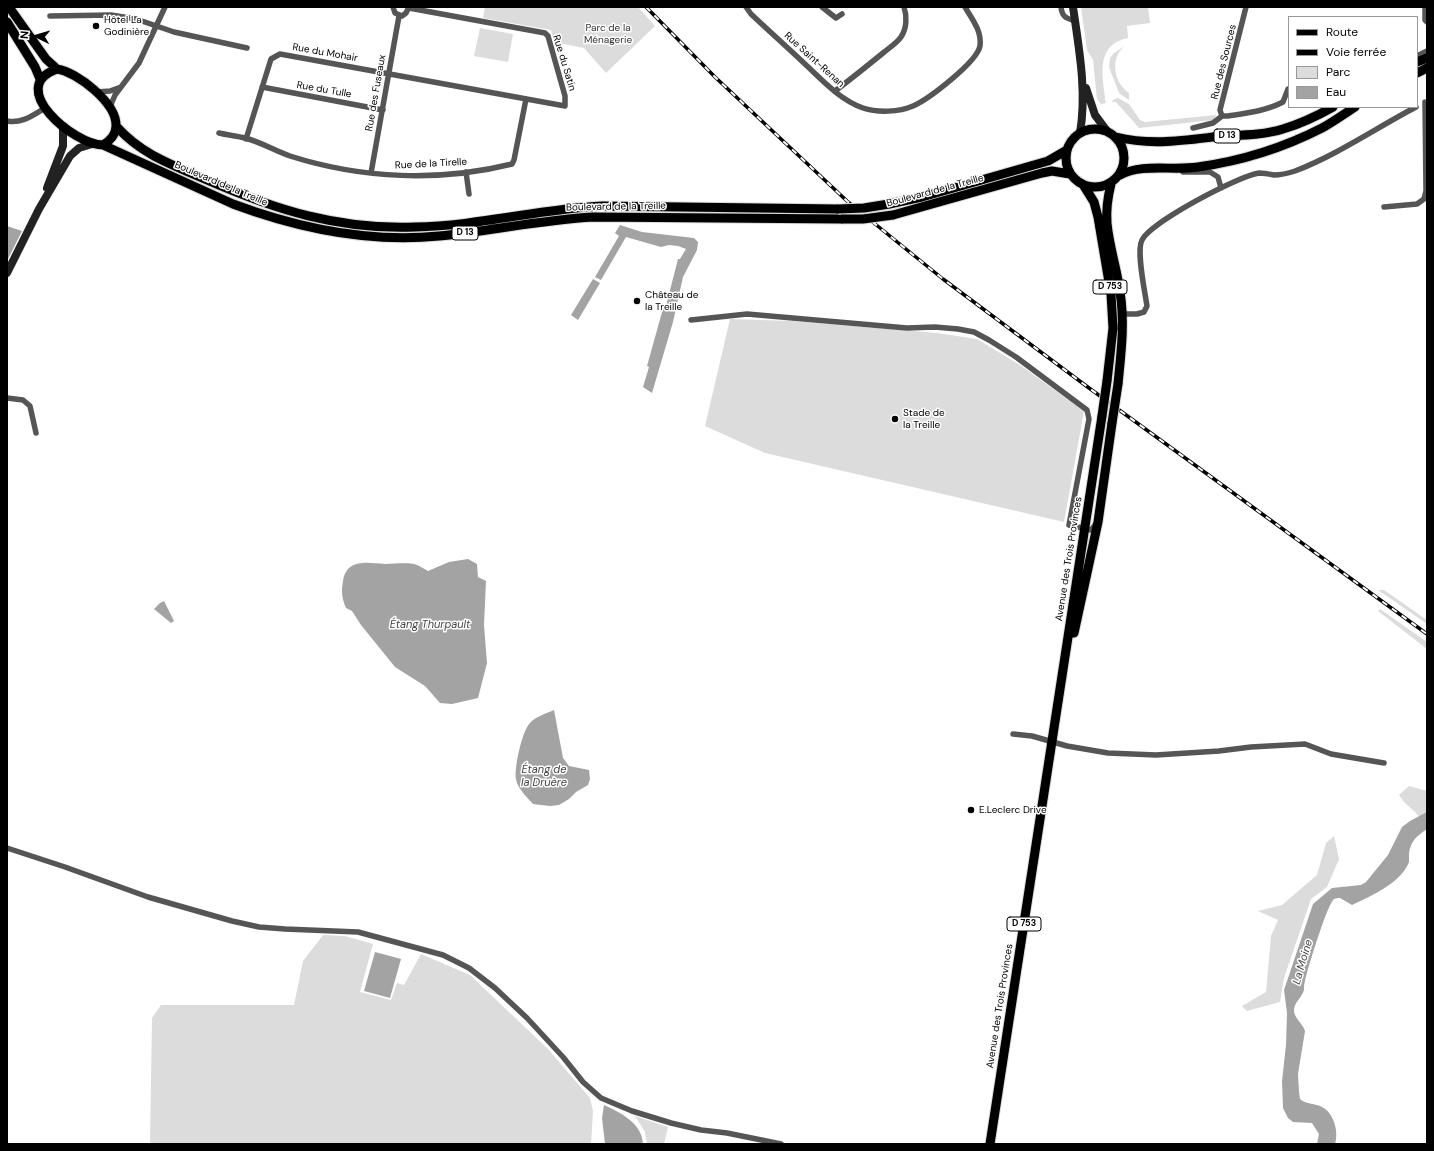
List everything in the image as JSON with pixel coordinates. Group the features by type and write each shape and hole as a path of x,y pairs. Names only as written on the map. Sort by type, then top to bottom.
{"main road":[{"path":"9,7 46,59 56,68 70,73 96,92 110,107 116,120 116,127 111,139 103,145"},
{"path":"1073,7 1082,74 1083,116 1080,133"},
{"path":"7,22 35,67 40,80"},
{"path":"56,68 47,72 40,80 38,94 41,102 63,126 92,144"},
{"path":"1418,72 1427,68"},
{"path":"1082,74 1088,98 1095,115 1107,131 1116,137 1122,146 1125,156 1124,166 1120,175 1111,184 1094,187 1084,186 1075,180 1070,174 1066,162 1067,150 1080,133 1088,130 1107,131"},
{"name":"D 13","path":"1116,137 1143,142 1163,142 1282,130 1303,122 1331,108"},
{"path":"1120,175 1136,169 1195,167 1230,162 1253,156 1323,128 1353,108"},
{"path":"39,209 63,146 63,126"},
{"name":"Boulevard de la Treille","path":"116,127 126,138 142,150 246,197 302,215 334,222 366,226 408,227 457,224 566,208 595,206 864,208 922,197 1043,162 1067,150"},
{"path":"7,274 39,209 72,153 79,148 92,144"},
{"name":"Boulevard de la Treille","path":"92,144 103,145 233,204 255,212 303,226 355,235 400,238 438,236 567,218 863,219 892,214 1042,173 1052,171 1070,174"},
{"name":"D 753","path":"1111,184 1108,200 1107,222 1120,293 1122,314"},
{"name":"Avenue des Trois Provinces","path":"990,1144 1102,416 1113,328 1111,294 1098,217 1094,202 1084,186"},
{"name":"Avenue des Trois Provinces","path":"1058,705 1098,522 1118,384 1122,340 1122,314"}],"street":[{"path":"110,107 115,95 139,63 165,7"},
{"path":"393,7 395,13 399,16 406,13 409,8"},
{"name":"Rue Saint-Renan","path":"746,7 751,14 835,91 849,101 865,108 883,110 898,110 921,102 960,72 974,59 980,47 978,32 965,7"},
{"path":"822,7 836,18 842,14"},
{"path":"835,91 881,55 902,36 906,17 904,7"},
{"path":"1061,7 1061,13 1064,17 1075,21"},
{"name":"Rue des Sources","path":"1246,7 1220,110 1222,116 1276,106 1284,102 1288,89"},
{"path":"1425,7 1427,22"},
{"name":"Rue du Satin","path":"389,74 565,106 563,91 548,36 545,34 409,8"},
{"path":"50,16 111,15 136,20 174,32 247,48"},
{"name":"Rue des Fuseaux","path":"371,173 399,16"},
{"path":"1418,56 1427,51"},
{"name":"Rue du Mohair","path":"246,139 271,59 280,54 389,74"},
{"path":"96,92 110,91 121,87"},
{"name":"Rue du Tulle","path":"262,87 382,110"},
{"name":"Rue de la Tirelle","path":"218,133 246,139 290,156 338,168 371,173 412,176 466,172 512,164 526,100"},
{"path":"1384,207 1417,204 1424,199 1426,191 1426,102"},
{"path":"7,121 14,122 24,120 45,108"},
{"path":"1122,314 1138,314 1144,312 1147,306 1139,249 1142,240 1152,229 1181,210 1242,178 1260,173 1276,175 1294,171 1338,151 1414,108"},
{"path":"1193,128 1213,123 1222,116"},
{"path":"1162,168 1175,173 1210,172 1218,177 1221,188"},
{"path":"466,172 469,194"},
{"path":"691,320 747,314 907,328 953,328 974,332 1016,357 1087,410 1089,419 1069,525 1091,530 1098,522"},
{"path":"7,398 23,400 30,406 36,433"},
{"path":"1013,734 1108,753 1156,754 1219,752 1251,746 1304,744 1331,754 1384,763"},
{"path":"7,848 65,867 148,898 232,921 259,927 358,932 443,955 469,968 495,988 527,1018 563,1057 583,1082 601,1098 632,1111 672,1123 701,1130 727,1133 781,1144"}],"green space":[{"name":"Parc de la Ménagerie","path":"485,7 638,7 655,26 606,73 584,48 554,42 551,30 483,18"},
{"path":"1081,7 1148,7 1150,23 1127,26 1128,38 1117,42 1105,55 1103,64 1103,83 1106,103 1101,104 1097,99 1093,60 1087,50"},
{"path":"480,28 513,34 508,62 474,56"},
{"path":"1125,46 1117,57 1115,70 1120,83 1129,93 1129,100 1119,93 1109,67 1110,58 1114,53"},
{"path":"1118,98 1129,104 1140,120 1145,122 1216,115 1214,120 1139,128 1116,102 1112,102"},
{"name":"Stade de la Treille","path":"730,319 792,321 937,333 977,339 1020,365 1084,411 1064,522 765,453 705,426"},
{"path":"1378,590 1384,590 1427,620 1427,624"},
{"path":"1380,609 1427,642 1427,649 1378,611"},
{"path":"1409,786 1427,791 1427,827 1399,795"},
{"path":"1334,836 1339,859 1327,887 1311,899 1284,978 1280,1002 1247,1011 1242,1006 1266,992 1271,936 1278,920 1258,911 1282,905 1317,875 1326,843"},
{"path":"323,935 345,936 373,944 360,992 391,1000 397,983 404,985 421,954 470,975 548,1049 590,1098 593,1111 591,1144 150,1144 152,1018 161,1005 294,1005 303,961"},
{"path":"635,1116 668,1127 664,1144 647,1144 645,1132"}],"water":[{"path":"620,225 642,232 694,238 698,242 697,250 683,277 673,322 652,393 643,387 649,367 647,366 664,305 666,306 678,259 680,259 686,249 669,245 661,247 626,237 601,280 595,277 619,236 615,233"},
{"path":"7,226 22,231 7,261"},
{"path":"593,279 600,283 578,320 571,315"},
{"name":"Étang Thurpault","path":"468,559 477,564 478,577 486,581 484,625 487,663 478,698 452,704 440,703 425,686 395,667 361,625 352,611 346,608 342,595 343,581 345,574 353,565 365,563 401,563 418,565 428,571 449,562"},
{"path":"164,601 174,621 171,623 154,609"},
{"name":"Étang de la Druère","path":"554,710 563,758 569,766 589,770 590,779 588,785 559,805 550,806 533,804 518,786 516,779 516,767 519,750 524,734 530,723 538,717"},
{"name":"La Moine","path":"1427,812 1427,829 1417,836 1413,842 1409,853 1409,862 1405,870 1399,876 1385,888 1352,905 1340,898 1334,899 1318,937 1304,983 1304,990 1294,1009 1295,1015 1305,1031 1298,1074 1300,1099 1326,1110 1330,1114 1336,1129 1335,1144 1317,1144 1319,1134 1312,1123 1293,1122 1288,1118 1283,1108 1282,1081 1286,1045 1287,1013 1284,990 1313,904 1332,888 1361,885 1366,882 1388,855 1402,827"},
{"path":"375,952 401,959 390,998 364,991"},
{"path":"604,1105 624,1115 635,1125 642,1137 643,1144 605,1144 602,1118"}],"railway":[{"path":"646,7 715,77 847,201 943,279 1089,388 1427,634"}],"place":[{"name":"Hôtel La Godinière","path":"96,26"},
{"name":"Château de la Treille","path":"637,301"},
{"name":"Stade de la Treille","path":"895,419"},
{"name":"E.Leclerc Drive","path":"971,810"}]}
